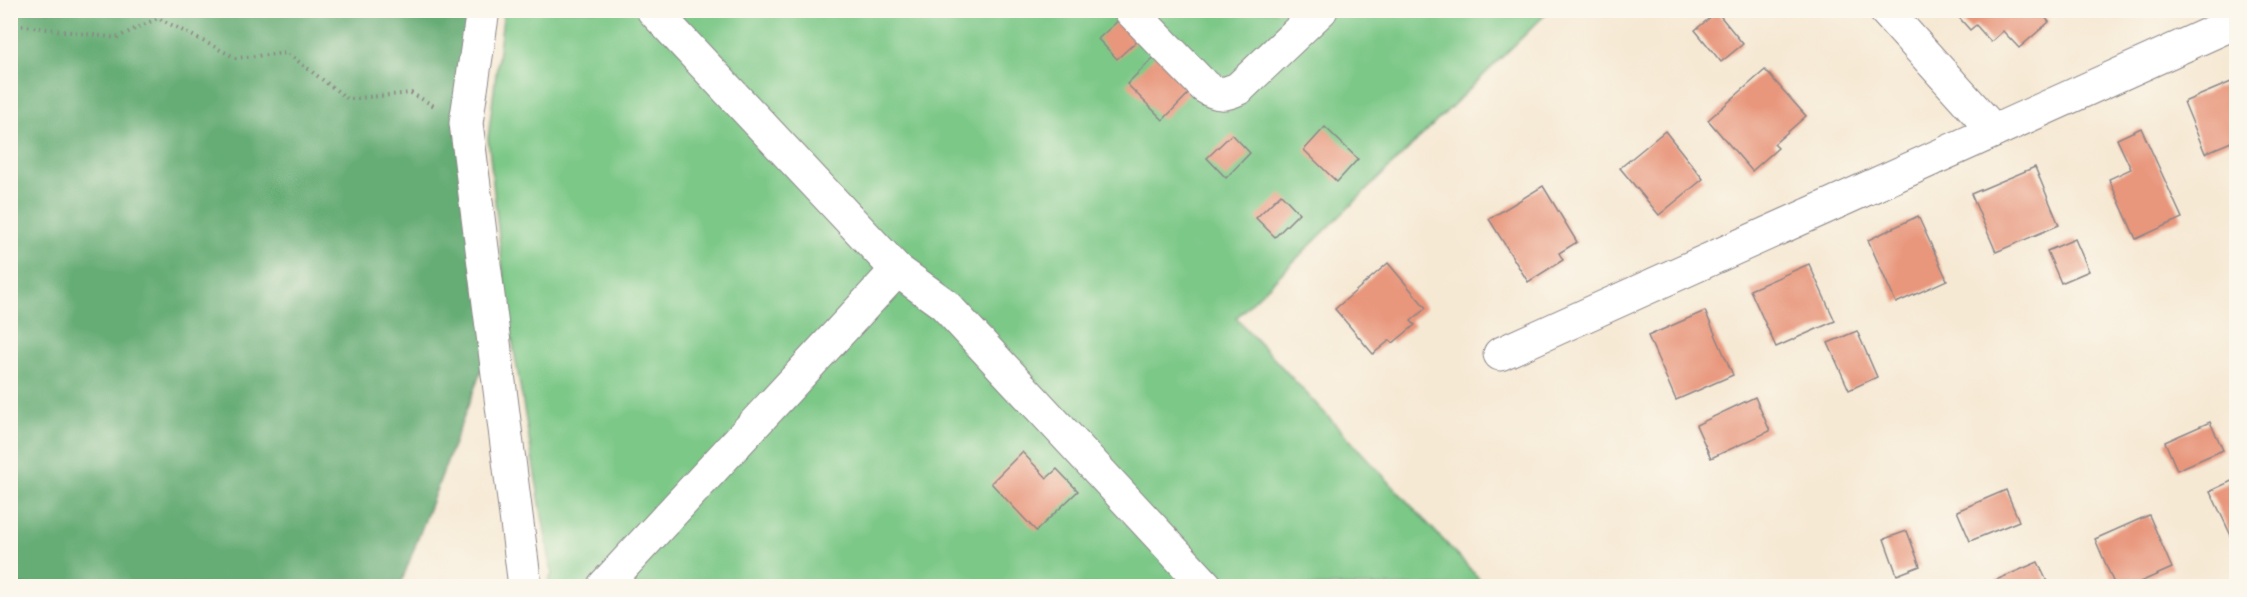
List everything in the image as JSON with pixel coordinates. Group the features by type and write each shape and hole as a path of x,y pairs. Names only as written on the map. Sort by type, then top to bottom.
{"street":[{"path":"483,10 466,123 525,586"},
{"path":"653,10 897,270 944,304 1206,586"},
{"path":"1130,10 1205,87 1215,94 1228,94 1239,88 1320,10"},
{"path":"1885,10 1994,131"},
{"path":"1500,354 2236,22"},
{"path":"604,586 897,270"}],"path":[{"path":"10,24 116,38 158,18 236,58 287,53 348,99 411,93 466,123"}],"green space":[{"path":"504,10 1549,11 1236,318 1486,586 546,586 552,574 507,309 488,138"},
{"path":"10,11 480,11 486,358 400,586 11,586"}],"building":[{"path":"1958,10 2039,10 2049,22 2019,48 2003,31 1991,42 1976,25 1970,30 1955,13"},
{"path":"1717,12 1743,44 1721,62 1695,30"},
{"path":"1121,18 1139,39 1117,59 1098,39"},
{"path":"1156,55 1192,90 1163,120 1127,84"},
{"path":"1765,70 1806,116 1774,144 1778,148 1752,171 1708,120"},
{"path":"2236,80 2236,140 2205,153 2184,102"},
{"path":"1325,127 1358,159 1337,182 1304,150"},
{"path":"2141,128 2182,218 2136,239 2109,179 2131,169 2117,139"},
{"path":"1665,131 1703,179 1659,215 1620,168"},
{"path":"1232,134 1250,153 1226,178 1207,158"},
{"path":"2035,167 2059,225 1996,252 1971,194"},
{"path":"1543,186 1577,242 1559,253 1563,260 1528,282 1489,219"},
{"path":"1281,194 1299,213 1275,237 1256,218"},
{"path":"1918,216 1947,280 1896,303 1868,240"},
{"path":"2075,239 2089,271 2061,283 2047,251"},
{"path":"1388,263 1426,308 1411,321 1415,325 1393,343 1390,340 1373,354 1335,309"},
{"path":"1809,264 1835,321 1776,347 1750,290"},
{"path":"1705,311 1733,375 1676,400 1648,336"},
{"path":"1857,331 1877,377 1849,390 1828,343"},
{"path":"1755,397 1770,431 1711,458 1696,425"},
{"path":"2210,422 2223,450 2177,470 2165,442"},
{"path":"1022,452 1047,478 1057,469 1078,491 1036,531 991,483"},
{"path":"2236,479 2236,543 2235,544 2210,491"},
{"path":"2006,490 2019,521 1970,541 1957,511"},
{"path":"2149,515 2172,568 2131,586 2115,586 2095,539"},
{"path":"1907,531 1920,566 1897,575 1884,539"},
{"path":"2038,562 2049,586 1982,586"}]}
